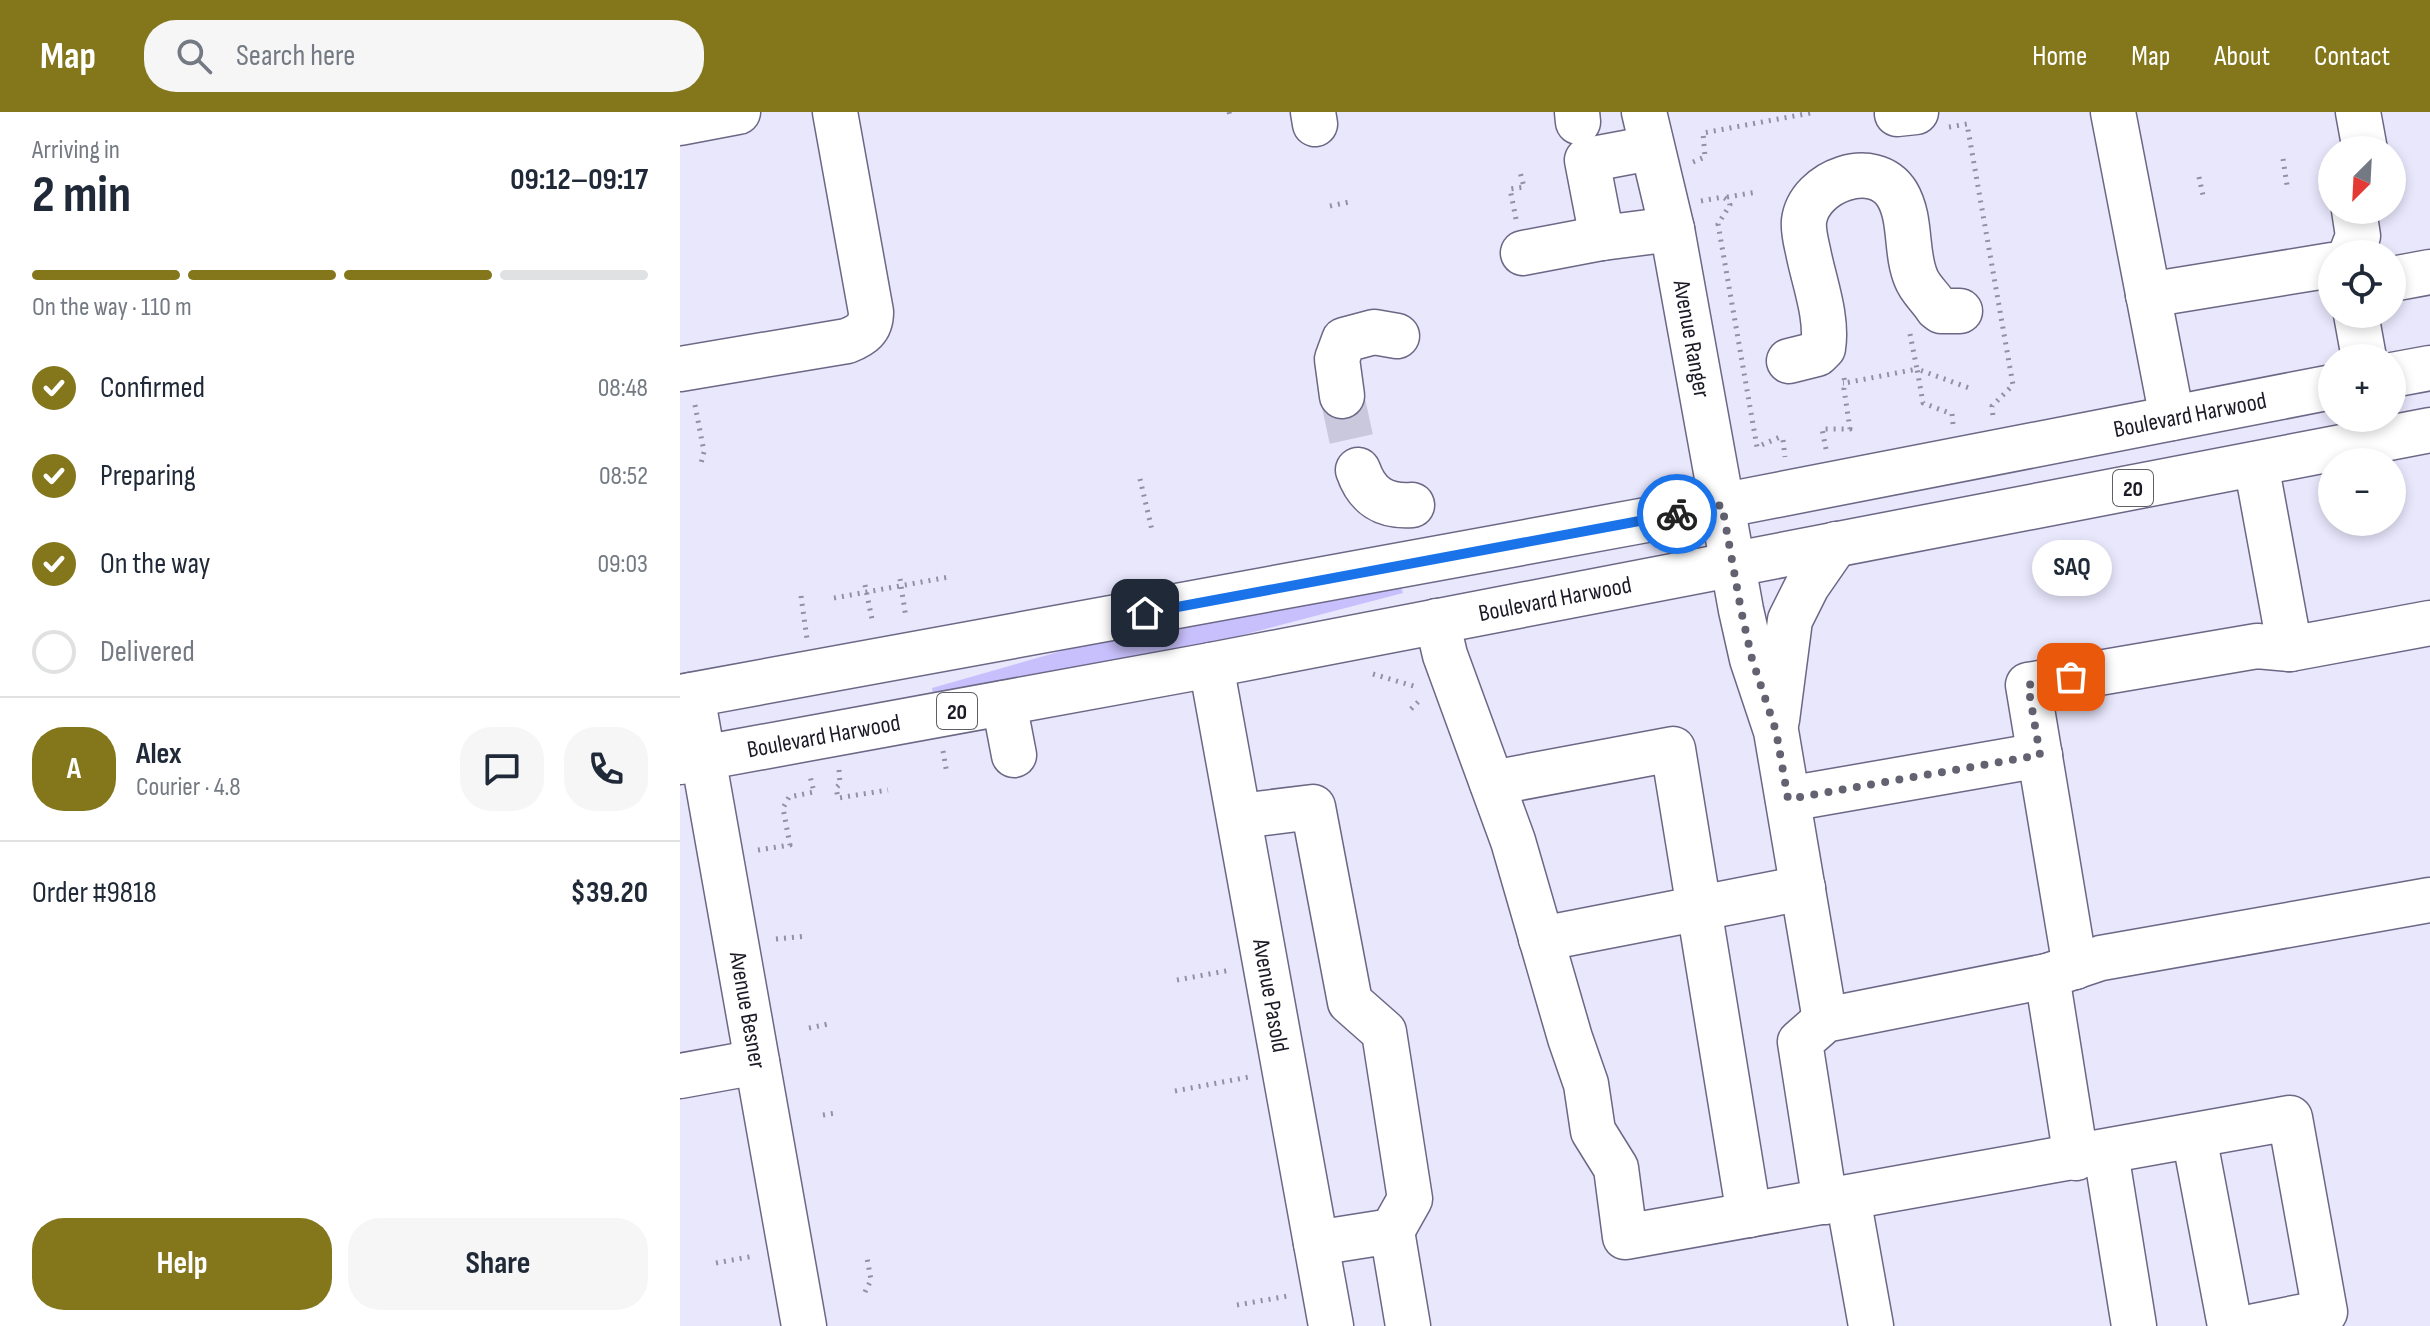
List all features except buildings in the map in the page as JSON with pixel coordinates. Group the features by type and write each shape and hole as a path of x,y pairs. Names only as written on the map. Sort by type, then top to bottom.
{"main road":[{"path":"686,383 847,341 867,330 871,312 835,112"},
{"path":"2113,112 2172,418"},
{"path":"2358,112 2362,136"},
{"path":"1602,238 1587,160 1659,141"},
{"name":"Avenue Ranger","path":"1659,141 1681,216 1722,505 1741,610 1752,659 1776,731"},
{"path":"1789,361 1817,354 1823,348 1825,337 1804,222 1814,198 1823,188 1836,181 1870,176 1882,179 1900,201 1916,206 1927,216 1947,307"},
{"path":"1520,236 1602,238 1681,216"},
{"path":"2148,295 2318,267"},
{"path":"2406,276 2430,272"},
{"path":"1342,396 1337,359 1344,340 1374,332 1397,336"},
{"path":"2406,372 2430,368"},
{"name":"Boulevard Harwood","path":"686,696 1722,505 2318,390"},
{"name":"Boulevard Harwood","path":"692,759 1734,566 2430,430"},
{"path":"2256,464 2290,649"},
{"path":"1358,470 1363,486 1378,499 1401,506 1412,505"},
{"path":"1825,1020 1776,731 1790,620 1807,586 1836,544"},
{"path":"1437,621 1445,655 1513,841 1586,1084 1593,1131 1616,1168 1625,1237 2290,1118 2325,1312 2255,1326"},
{"path":"2134,1326 2091,1155 2061,971 2040,755 2028,685 2257,646 2290,649 2430,623"},
{"name":"Avenue Pasold","path":"1211,665 1331,1326"},
{"name":"Avenue Besner","path":"686,696 692,759 757,1062 804,1326"},
{"path":"1004,703 1014,755"},
{"path":"1492,783 1673,749 1749,1215"},
{"path":"1788,799 2040,755"},
{"path":"1240,816 1313,807 1350,1002 1384,1032 1410,1199 1392,1231 1408,1326"},
{"path":"1541,939 1803,888"},
{"path":"1871,1326 1836,1200 1800,1042 1825,1020 2061,971 2101,958 2430,900"},
{"path":"680,1076 757,1062"},
{"path":"2194,1136 2230,1326"},
{"path":"1316,1243 1392,1231"}],"path":[{"path":"1659,141 1702,160 1705,157 1703,133 1816,112"},
{"path":"1967,124 2013,385 1992,406 1994,418"},
{"path":"2283,159 2287,185"},
{"path":"1520,172 1524,187 1510,189 1520,236"},
{"path":"2199,177 2204,200"},
{"path":"1681,216 1726,198 1757,192"},
{"path":"1726,198 1730,205 1718,224 1757,447 1780,437 1785,458"},
{"path":"1330,206 1349,202"},
{"path":"1845,383 1917,369 1969,388"},
{"path":"1917,369 1923,403 1952,414 1953,426"},
{"path":"1826,450 1822,429 1850,429 1843,370"},
{"path":"686,383 704,452 700,467"},
{"path":"1140,479 1152,530"},
{"path":"834,598 866,588 949,577"},
{"path":"900,582 906,623"},
{"path":"866,588 874,629"},
{"path":"801,596 808,642"},
{"path":"1411,709 1425,695"},
{"path":"942,747 947,774"},
{"path":"838,765 838,798 888,790"},
{"path":"758,850 790,845 783,808 789,797 814,792 809,771"},
{"path":"776,939 807,936"},
{"path":"1178,982 1238,970"},
{"path":"809,1028 828,1024"},
{"path":"1175,1091 1258,1076"},
{"path":"823,1115 835,1113"},
{"path":"716,1263 760,1255"},
{"path":"865,1292 871,1280 867,1258"},
{"path":"1237,1305 1298,1294"}],"shaded area":[{"path":"1401,587 1403,593 1200,646 933,694 932,688 1072,648"}],"tunnel":[{"path":"1342,396 1358,470"}],"way so far":[{"path":"1677,514 1722,505 1752,659 1776,731 1788,799 2040,755 2028,685 2071,677"}],"place":[{"name":"SAQ","path":"2071,677"}],"route":[{"path":"1145,613 1677,514"}]}
